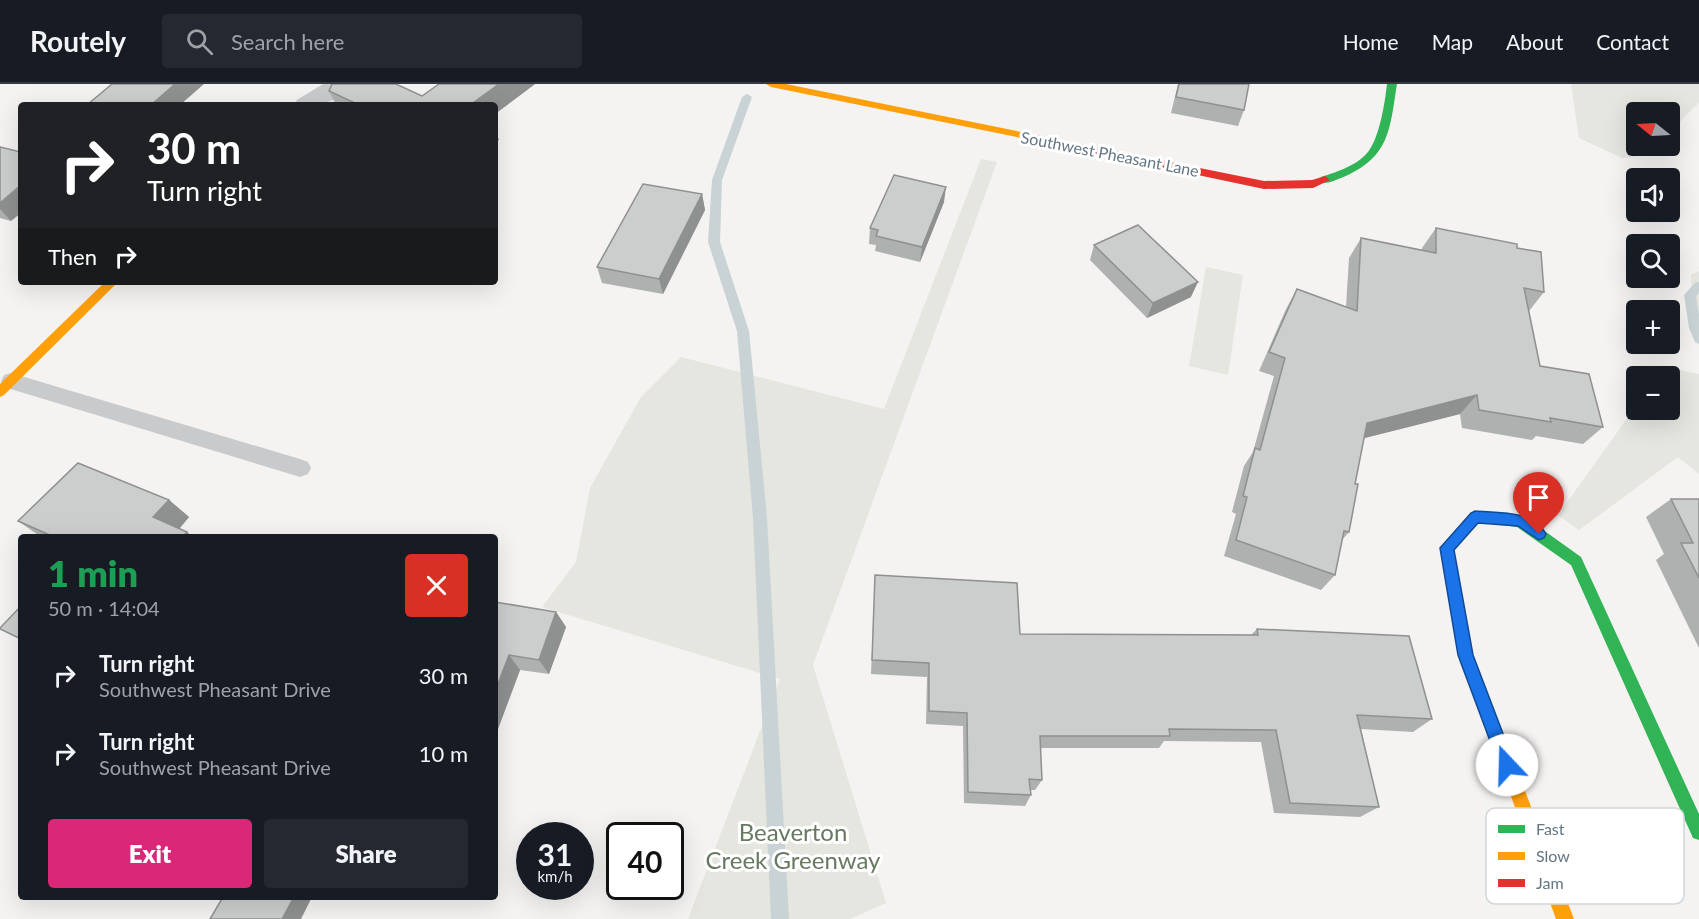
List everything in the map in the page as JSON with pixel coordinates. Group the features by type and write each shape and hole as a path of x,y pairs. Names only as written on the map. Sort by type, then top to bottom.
{"street":[{"path":"311,102 340,84"},
{"name":"Southwest Pheasant Lane","path":"771,84 1264,185 1313,184 1342,174 1375,151 1392,95 1392,84"},
{"path":"6,387 109,285"},
{"path":"1523,808 1466,655 1447,548 1475,517 1520,520 1576,561 1699,832"},
{"path":"1559,904 1565,919"}],"lane":[{"path":"6,387 300,468"}],"green space":[{"path":"1571,84 1699,84 1699,103 1680,123 1680,102 1626,102 1626,156 1637,156 1622,158 1579,138"},
{"name":"Beaverton Creek Greenway","path":"981,159 997,162 813,665 886,903 850,919 688,919 780,679 542,607 576,562 590,488 641,397 681,357 884,409"},
{"path":"1206,267 1243,275 1228,375 1189,366"},
{"path":"1699,271 1699,341 1693,320 1691,275"},
{"path":"1680,370 1699,374 1699,474 1678,457 1579,530 1558,515 1626,420 1680,420"}],"building":[{"path":"112,84 175,84 154,102 91,102"},
{"path":"332,84 396,84 422,96 439,84 499,84 474,102 353,102 329,91"},
{"path":"1179,84 1249,84 1244,110 1176,97"},
{"path":"0,147 18,151 18,188 0,203"},
{"path":"894,175 946,187 922,247 876,236 878,230 870,228"},
{"path":"643,184 702,194 659,279 597,267"},
{"path":"1138,225 1198,282 1153,303 1094,245"},
{"path":"1436,228 1517,244 1517,248 1541,252 1544,292 1524,288 1540,366 1589,374 1603,427 1550,418 1551,422 1479,410 1477,395 1367,423 1355,484 1358,484 1349,532 1344,531 1335,575 1236,540 1247,497 1243,496 1255,448 1260,450 1285,358 1269,352 1297,289 1357,311 1361,238 1436,253"},
{"path":"78,463 169,500 153,517 187,532 185,534 47,534 18,521"},
{"path":"1671,499 1699,499 1699,578 1681,543 1693,543"},
{"path":"875,575 1017,583 1020,634 1258,635 1257,629 1409,636 1432,719 1357,715 1379,807 1290,803 1276,730 1169,729 1170,736 1040,736 1042,780 1029,779 1031,795 968,792 967,713 929,711 929,663 872,660"},
{"path":"498,602 556,612 539,660 509,655 498,684"},
{"path":"18,609 18,638 0,628"},
{"path":"221,900 292,900 282,919 210,919"}],"waterway":[{"path":"747,97 717,180 714,242 743,331 760,518 780,919"},
{"path":"1699,286 1690,295 1699,339"}],"traffic: fast":[{"path":"1325,180 1357,165 1374,152 1385,119 1392,84"},
{"path":"1478,517 1520,521 1576,561 1699,832"}],"traffic: slow":[{"path":"771,84 1036,138"},
{"path":"0,392 109,285"},
{"path":"1478,517 1475,517 1447,548 1466,655 1523,808"},
{"path":"1559,904 1565,919"}],"traffic: jam":[{"path":"1036,138 1264,185 1313,184 1325,180"}],"route":[{"path":"1507,765 1466,655 1447,548 1475,517 1520,520 1539,534"}]}
